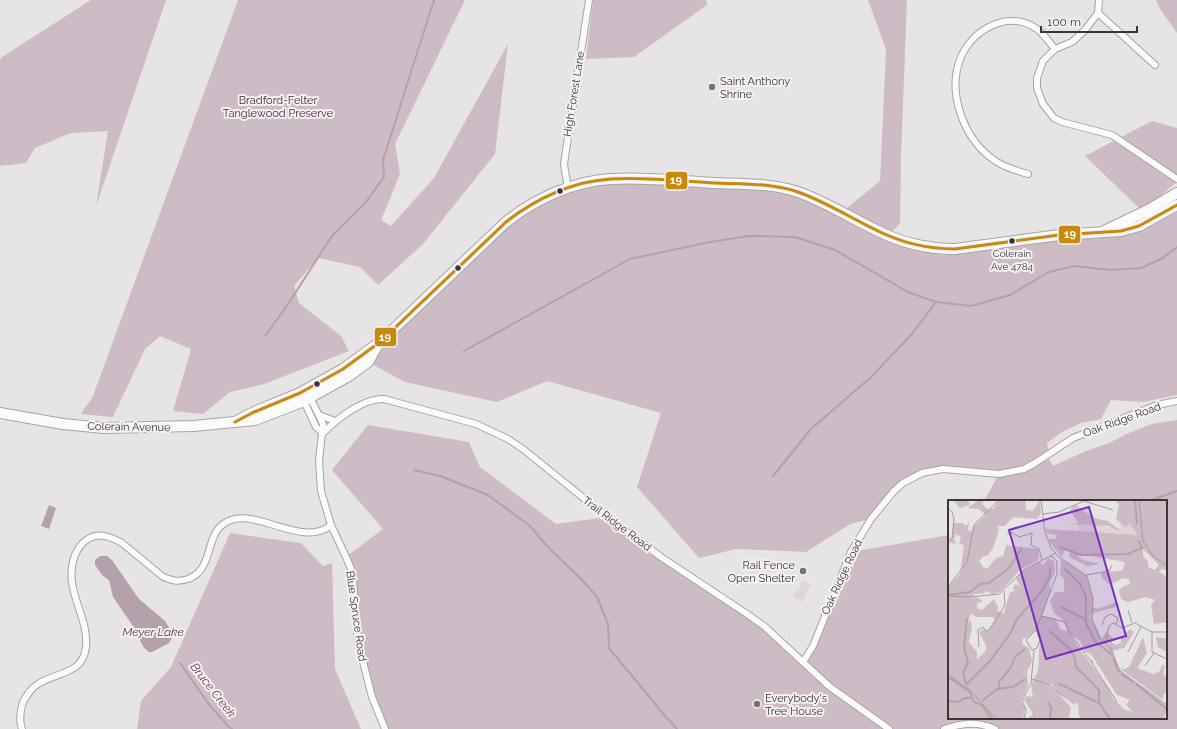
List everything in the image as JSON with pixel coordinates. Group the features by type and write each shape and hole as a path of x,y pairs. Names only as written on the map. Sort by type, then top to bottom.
{"main road":[{"name":"Colerain Avenue","path":"0,413 63,424 104,428 194,426 235,422 254,412 305,395 349,376 368,362 380,342 506,222 534,203 568,188 609,179 753,185 788,189 799,192 842,212 888,236 917,245 941,249 1059,235 1120,231 1139,226 1177,205"},
{"name":"Colerain Avenue","path":"1101,233 1148,210 1177,193"}],"street":[{"name":"High Forest Lane","path":"568,188 564,165 588,0"},
{"path":"1099,0 1098,13 1079,36 1068,44 1055,50 1043,61 1037,78 1039,96 1048,112 1062,122 1112,135 1177,179"},
{"path":"1098,13 1155,65"},
{"path":"1028,174 1010,169 996,162 983,151 970,133 963,121 956,93 958,68 968,46 977,36 994,24 1003,22 1015,21 1026,23 1036,28 1044,35 1055,50"},
{"path":"305,395 316,427 323,433"},
{"name":"Blue Spruce Road","path":"305,395 319,415 323,424 323,433 320,441 319,476 321,491 331,525 351,569 358,642 372,697 385,729"},
{"name":"Trail Ridge Road","path":"323,433 335,421 363,404 378,399 459,419 492,431 523,448 607,517 661,557 747,614 774,635 830,687 889,729"},
{"name":"Oak Ridge Road","path":"803,662 813,646 851,552 871,519 894,491 903,483 912,477 934,470 951,469 999,474 1024,469 1035,464 1073,438 1157,405 1177,401"},
{"path":"319,415 335,421"},
{"path":"22,729 20,711 29,691 45,680 68,672 78,664 86,649 86,636 76,603 71,577 74,559 77,551 84,541 101,535 116,539 162,576 179,581 194,576 200,572 207,559 214,534 222,525 231,520 246,519 312,533 327,528 331,525"},
{"path":"944,729 960,724 981,724 995,729"}],"shaded area":[{"path":"802,581 811,584 802,602 792,596 795,591 799,590"}],"green space":[{"path":"91,0 166,0 96,206 108,131 71,133 35,148 26,163 0,166 0,60 2,57"},
{"name":"Bradford-Felter Tanglewood Preserve","path":"238,0 465,0 395,144 400,174 381,220 391,226 434,178 508,44 495,154 423,244 378,285 360,267 318,258 294,286 299,303 341,336 349,351 264,384 230,392 203,414 173,411 191,349 160,336 145,349 113,417 81,414 93,396"},
{"path":"593,0 706,0 707,5 634,57 586,59"},
{"path":"868,0 907,0 900,223 889,235 924,246 1121,231 1177,205 1177,395 1143,402 1111,400 1101,419 1081,423 1062,432 1047,443 1050,461 1053,466 1152,424 1177,420 1177,729 995,729 981,725 944,729 385,729 363,665 355,600 346,557 383,529 332,470 368,425 469,442 480,467 556,524 607,517 747,614 803,662 851,552 948,535 948,719 1167,719 1167,500 985,500 999,474 942,469 903,483 871,519 850,524 806,552 736,549 699,558 637,487 661,413 547,381 497,402 405,382 368,362 380,342 534,203 609,179 775,187 842,212 880,181 886,49"},
{"path":"1156,0 1177,0 1177,33 1160,9"},
{"path":"1152,121 1177,128 1177,182 1142,211 1085,156"},
{"path":"230,533 301,543 323,566 332,563 335,669 361,729 137,729 141,701 171,667"}],"water":[{"path":"49,505 56,508 49,529 41,526"},
{"name":"Meyer Lake","path":"100,556 107,556 112,560 139,599 165,621 174,635 169,643 152,652 149,652 144,648 131,623 113,597 109,580 103,576 95,565 95,560"}],"waterway":[{"path":"266,335 332,236 366,202 384,177 383,160 434,0"},
{"path":"464,351 630,259 710,242 749,236 795,237 835,250 908,292 936,302 971,306 1010,295 1049,272 1074,266 1111,270 1141,268 1163,258 1177,247"},
{"path":"773,476 811,429 870,378 912,334 936,302"},
{"path":"414,470 440,476 488,495 530,526 548,547 597,597 608,624 609,648 677,729"},
{"path":"1152,500 1177,491"},
{"name":"Bruce Creek","path":"180,663 208,703 232,729"}],"transit line":[{"name":"19","path":"235,422 254,412 300,393 343,369 380,342 506,222 542,199 569,187 583,183 597,180 637,178 756,184 778,187 798,192 817,200 893,238 913,244 945,249 955,249 1059,235 1121,231 1139,226 1177,205"}],"place":[{"name":"Saint Anthony Shrine","path":"712,87"},
{"name":"Colerain Ave 4784","path":"1012,241"},
{"name":"Rail Fence Open Shelter","path":"803,571"},
{"name":"Everybody's Tree House","path":"757,704"}]}
